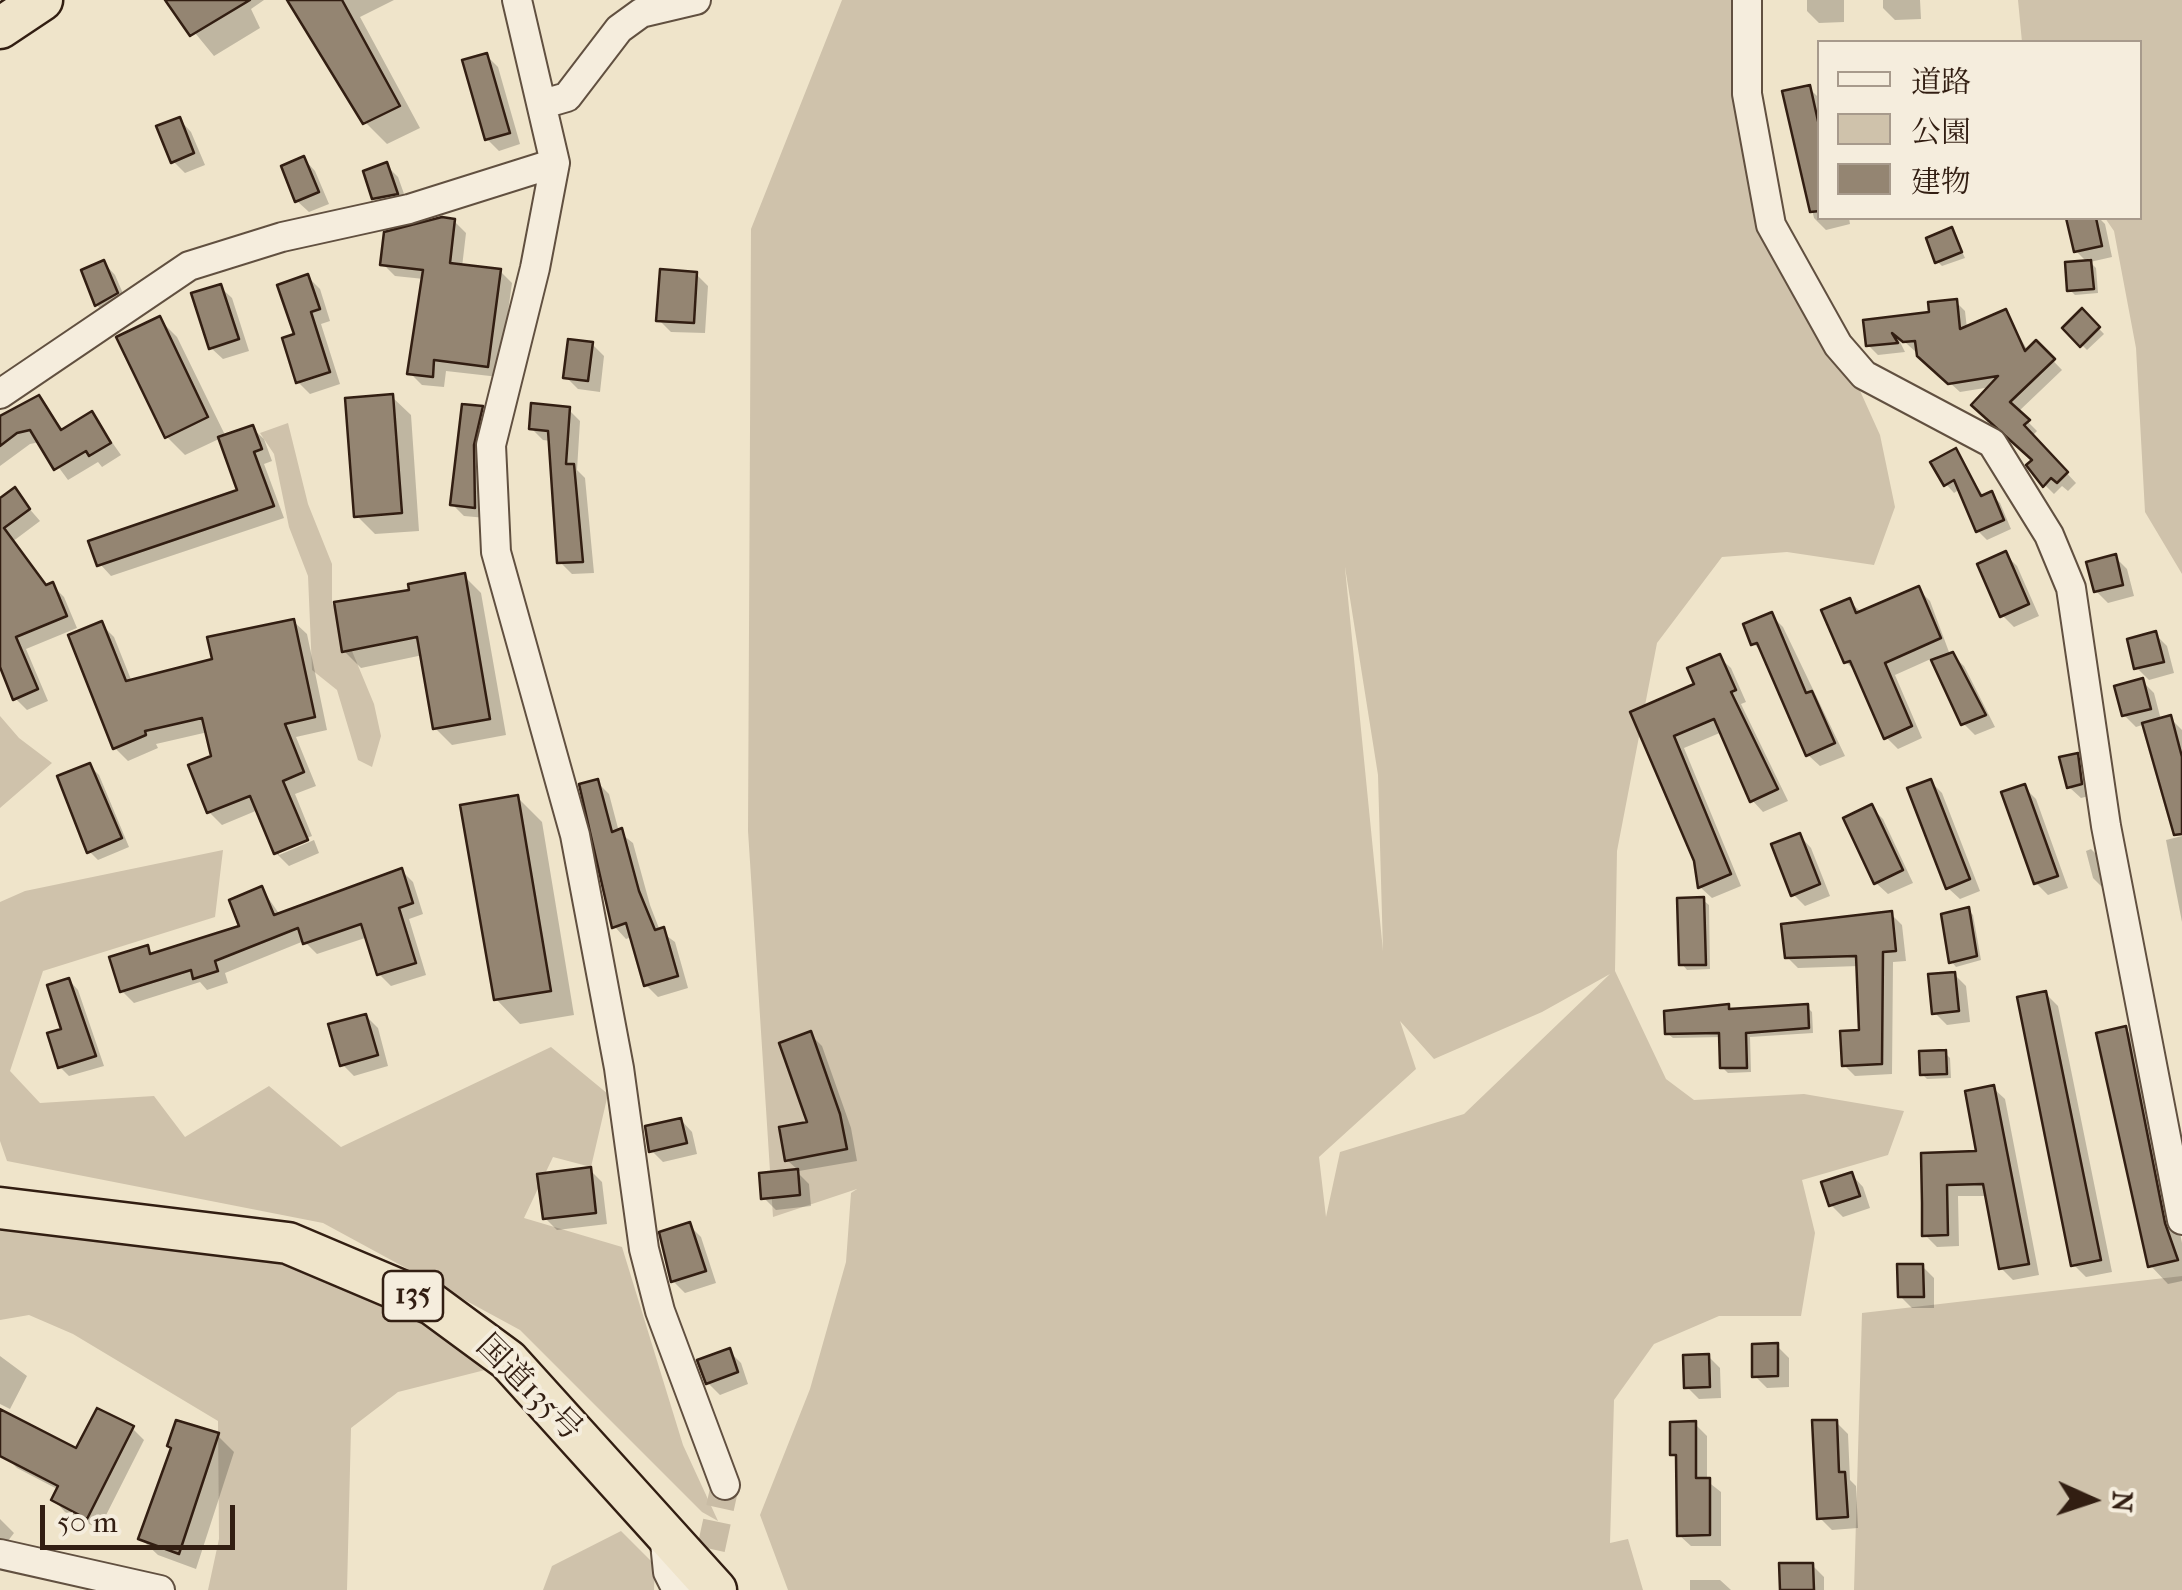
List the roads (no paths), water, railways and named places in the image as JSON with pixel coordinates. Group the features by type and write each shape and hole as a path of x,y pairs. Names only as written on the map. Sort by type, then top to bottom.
{"highway":[{"path":"0,28 42,0"},
{"name":"国道135号","path":"0,1208 288,1243 432,1304 508,1360 716,1590"}],"street":[{"path":"517,0 555,163 536,268 491,446 496,552 575,835 619,1068 644,1249 667,1330 725,1484"},
{"path":"543,104 567,97 619,29 641,12 696,0"},
{"path":"1747,0 1747,94 1771,226 1838,345 1864,375 1992,443 2049,535 2071,588 2106,826 2182,1220"},
{"path":"0,394 188,266 282,237 408,209 555,163"},
{"path":"664,1533 668,1572 677,1590"},
{"path":"0,1554 160,1590"}],"tunnel":[{"path":"702,1590 725,1485"}]}
